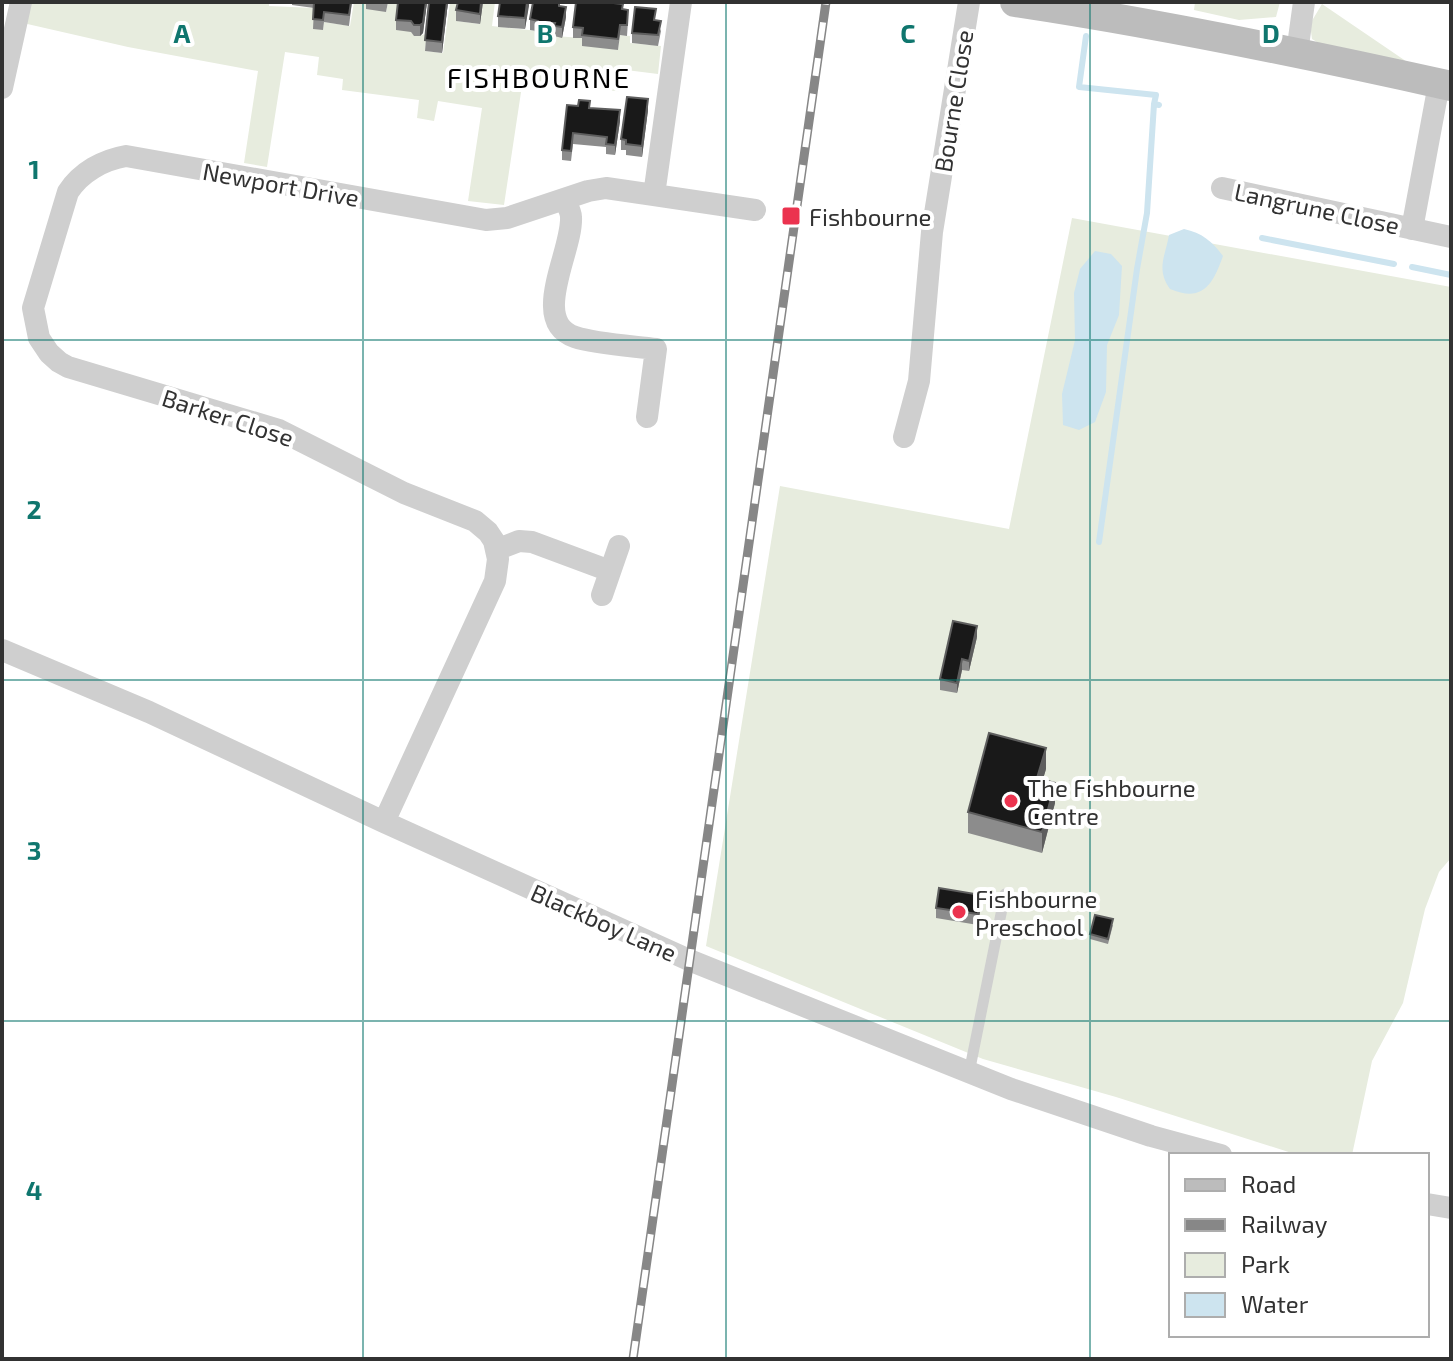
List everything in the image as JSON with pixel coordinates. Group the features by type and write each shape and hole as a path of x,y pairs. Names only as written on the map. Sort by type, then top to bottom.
{"street":[{"path":"2,88 21,2"},
{"path":"654,195 681,2"},
{"name":"Bourne Close","path":"904,437 919,381 932,232 969,2"},
{"path":"1015,2 1297,53 1445,85"},
{"path":"1297,53 1304,2"},
{"name":"Langrune Close","path":"1412,229 1445,85"},
{"name":"Newport Drive","path":"39,338 33,308 68,192 75,182 108,159 126,156 486,220 507,218 606,188 755,210"},
{"name":"Langrune Close","path":"1222,188 1451,237"},
{"path":"564,199 571,214 570,232 553,293 553,310 560,327 572,336 656,349 647,417"},
{"name":"Barker Close","path":"39,338 49,353 68,367 279,430 404,493 475,521 488,532 496,550"},
{"path":"384,822 491,591 499,568 496,550 519,541 532,542 610,571"},
{"path":"602,595 619,546"},
{"name":"Blackboy Lane","path":"2,650 149,712 681,956 969,1073 1151,1136 1214,1153"},
{"path":"1429,1204 1451,1208"}],"lane":[{"path":"969,1073 1005,894"}],"green space":[{"path":"27,2 269,2 269,6 315,8 323,30 324,22 350,26 354,2 367,2 386,12 388,2 400,2 411,32 415,36 427,34 425,51 443,53 450,2 459,2 457,21 479,24 483,2 495,2 492,26 538,31 537,42 546,43 548,33 583,38 618,50 620,35 630,36 630,43 661,46 658,74 626,70 623,92 523,79 504,205 468,201 482,108 438,101 434,121 417,118 419,100 342,90 343,79 317,75 319,57 285,52 267,167 244,163 258,71 128,47 23,23"},
{"path":"1195,2 1280,2 1276,17 1239,20 1194,10"},
{"path":"1322,4 1416,68 1325,47 1312,39 1310,24"},
{"path":"1072,218 1451,287 1451,858 1439,872 1425,909 1403,1003 1372,1061 1352,1153 1292,1153 983,1059 706,946 780,486 1009,529"}],"water":[{"path":"1184,229 1206,238 1223,256 1211,282 1199,292 1191,294 1170,289 1162,269 1169,235"},
{"path":"1095,251 1111,254 1122,266 1119,315 1107,345 1106,392 1095,422 1079,430 1063,425 1062,394 1075,340 1074,293 1080,269"}],"building":[{"path":"314,2 351,2 349,15 324,12 323,20 313,19"},
{"path":"398,2 426,2 423,23 414,25 411,21 396,20"},
{"path":"429,2 447,2 442,42 425,40"},
{"path":"458,2 481,2 480,14 456,10"},
{"path":"500,2 527,2 525,18 498,16"},
{"path":"533,2 559,2 559,6 566,7 562,27 548,23 546,33 536,31 538,21 530,19"},
{"path":"576,2 623,4 622,9 628,10 627,25 620,25 618,39 582,35 583,28 573,27"},
{"path":"635,7 656,9 654,20 661,21 658,35 632,33"},
{"path":"627,97 648,99 642,146 626,144 626,140 621,139"},
{"path":"579,100 590,101 589,108 620,110 615,145 606,144 607,137 573,133 571,151 562,150 567,105 578,106"},
{"path":"953,621 977,626 969,661 962,659 957,683 940,679"},
{"name":"The Fishbourne Centre","path":"989,733 1046,748 1037,778 1055,783 1042,832 968,812"},
{"path":"939,888 981,895 978,914 936,908"},
{"path":"1095,915 1113,919 1108,939 1090,934"}],"waterway":[{"path":"1086,36 1079,87 1156,95 1154,104"},
{"path":"1099,542 1147,213 1154,104 1159,105"},
{"path":"1262,238 1394,264"},
{"path":"1412,267 1451,275"}],"railway":[{"path":"633,1359 826,2"}],"place":[{"name":"Fishbourne","path":"791,216"},
{"name":"The Fishbourne Centre","path":"1011,801"},
{"name":"Fishbourne Preschool","path":"959,912"}],"district":[{"name":"FISHBOURNE","path":"539,77"}]}
